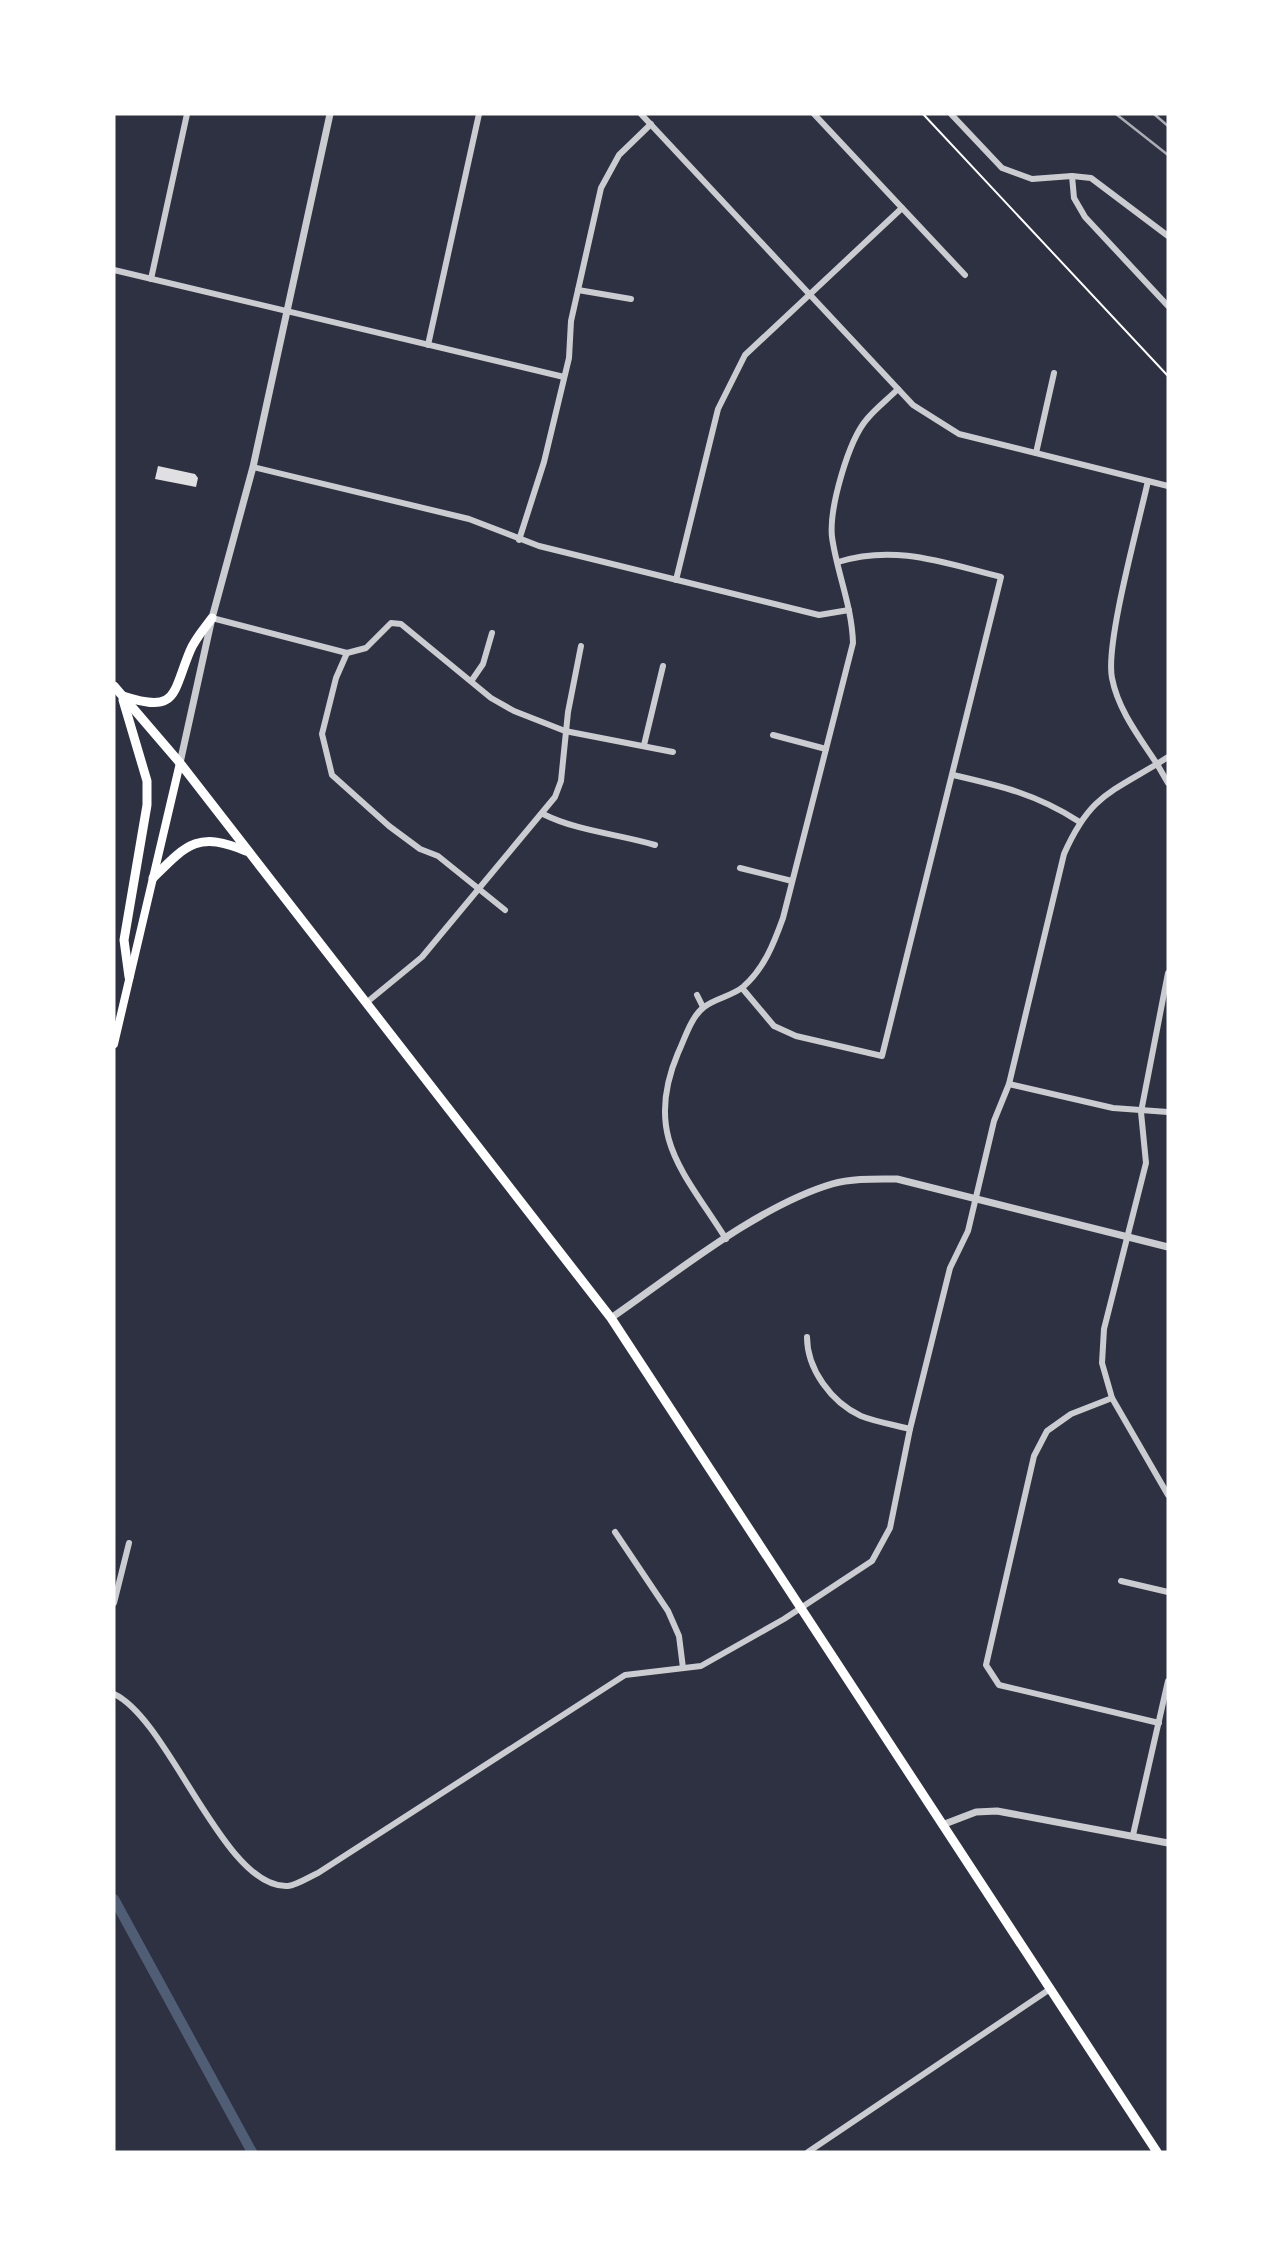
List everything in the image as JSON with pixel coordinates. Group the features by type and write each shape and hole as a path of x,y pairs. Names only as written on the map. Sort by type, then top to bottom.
{"main road":[{"path":"121,695 151,705 168,699 176,692 191,648 212,618"},
{"path":"114,686 180,763 611,1318 1157,2152"},
{"path":"121,695 147,781 147,805 124,940 129,977"},
{"path":"114,1044 180,763"},
{"path":"153,877 178,853 199,839 225,842 248,851"}],"street":[{"path":"151,279 187,114"},
{"path":"180,763 212,618 253,467 330,114"},
{"path":"428,345 478,114"},
{"path":"641,114 913,405 959,434 1168,485"},
{"path":"814,114 964,275"},
{"path":"951,114 1002,168 1032,179 1072,176 1091,178 1168,236"},
{"path":"519,540 544,462 564,377 578,290 601,188 619,155 651,124"},
{"path":"1072,176 1074,198 1085,217 1168,306"},
{"path":"676,580 718,409 745,355 902,208"},
{"path":"114,270 564,377"},
{"path":"578,290 631,299"},
{"path":"1036,453 1054,373"},
{"path":"726,1240 667,1140 663,1111 667,1083 686,1035 703,1007 742,988 772,947 792,881 853,643 849,610 832,535 835,503 852,443 865,421 898,389"},
{"path":"253,467 469,519 519,540 819,615 849,610"},
{"path":"1148,481 1114,636 1111,677 1125,714 1168,783"},
{"path":"742,988 774,1026 796,1036 882,1056 1001,577 906,554 867,553 838,562"},
{"path":"212,618 347,653 366,648 391,623 401,624 491,698 565,731 673,752"},
{"path":"472,680 483,664 492,633"},
{"path":"366,1003 422,957 543,814 561,781 565,731 581,646"},
{"path":"347,653 335,678 322,734 332,775 389,827 419,849 438,856 505,910"},
{"path":"644,745 663,666"},
{"path":"773,735 826,748"},
{"path":"114,1694 127,1700 145,1723 242,1863 266,1881 288,1886 318,1873 625,1675 701,1666 802,1607 872,1561 890,1528 910,1429 950,1268 968,1231 994,1121 1009,1084 1064,854 1078,821 1100,798 1168,757"},
{"path":"953,775 1020,790 1078,821"},
{"path":"543,814 562,824 614,833 655,845"},
{"path":"740,868 792,881"},
{"path":"1168,973 1141,1112 1146,1163 1104,1329 1102,1363 1112,1398 1166,1485 1168,1495"},
{"path":"697,995 703,1007"},
{"path":"1009,1084 1141,1112 1168,1112"},
{"path":"611,1318 726,1240 800,1197 834,1184 897,1180 1168,1247"},
{"path":"807,1337 807,1356 816,1374 843,1404 862,1416 910,1429"},
{"path":"1112,1398 1071,1414 1047,1431 1034,1456 986,1665 999,1685 1159,1723"},
{"path":"615,1532 668,1611 679,1636 683,1668"},
{"path":"114,1603 129,1543"},
{"path":"1121,1581 1168,1592"},
{"path":"1133,1835 1168,1681"},
{"path":"942,1825 976,1812 997,1811 1168,1843"},
{"path":"808,2152 1050,1989"}],"path":[{"path":"923,114 1168,376"}],"building":[{"path":"158,466 195,474 198,478 196,487 155,479"}],"waterway":[{"path":"114,1899 252,2152"}],"railway":[{"path":"1116,114 1168,155"},
{"path":"1154,114 1168,126"}]}
